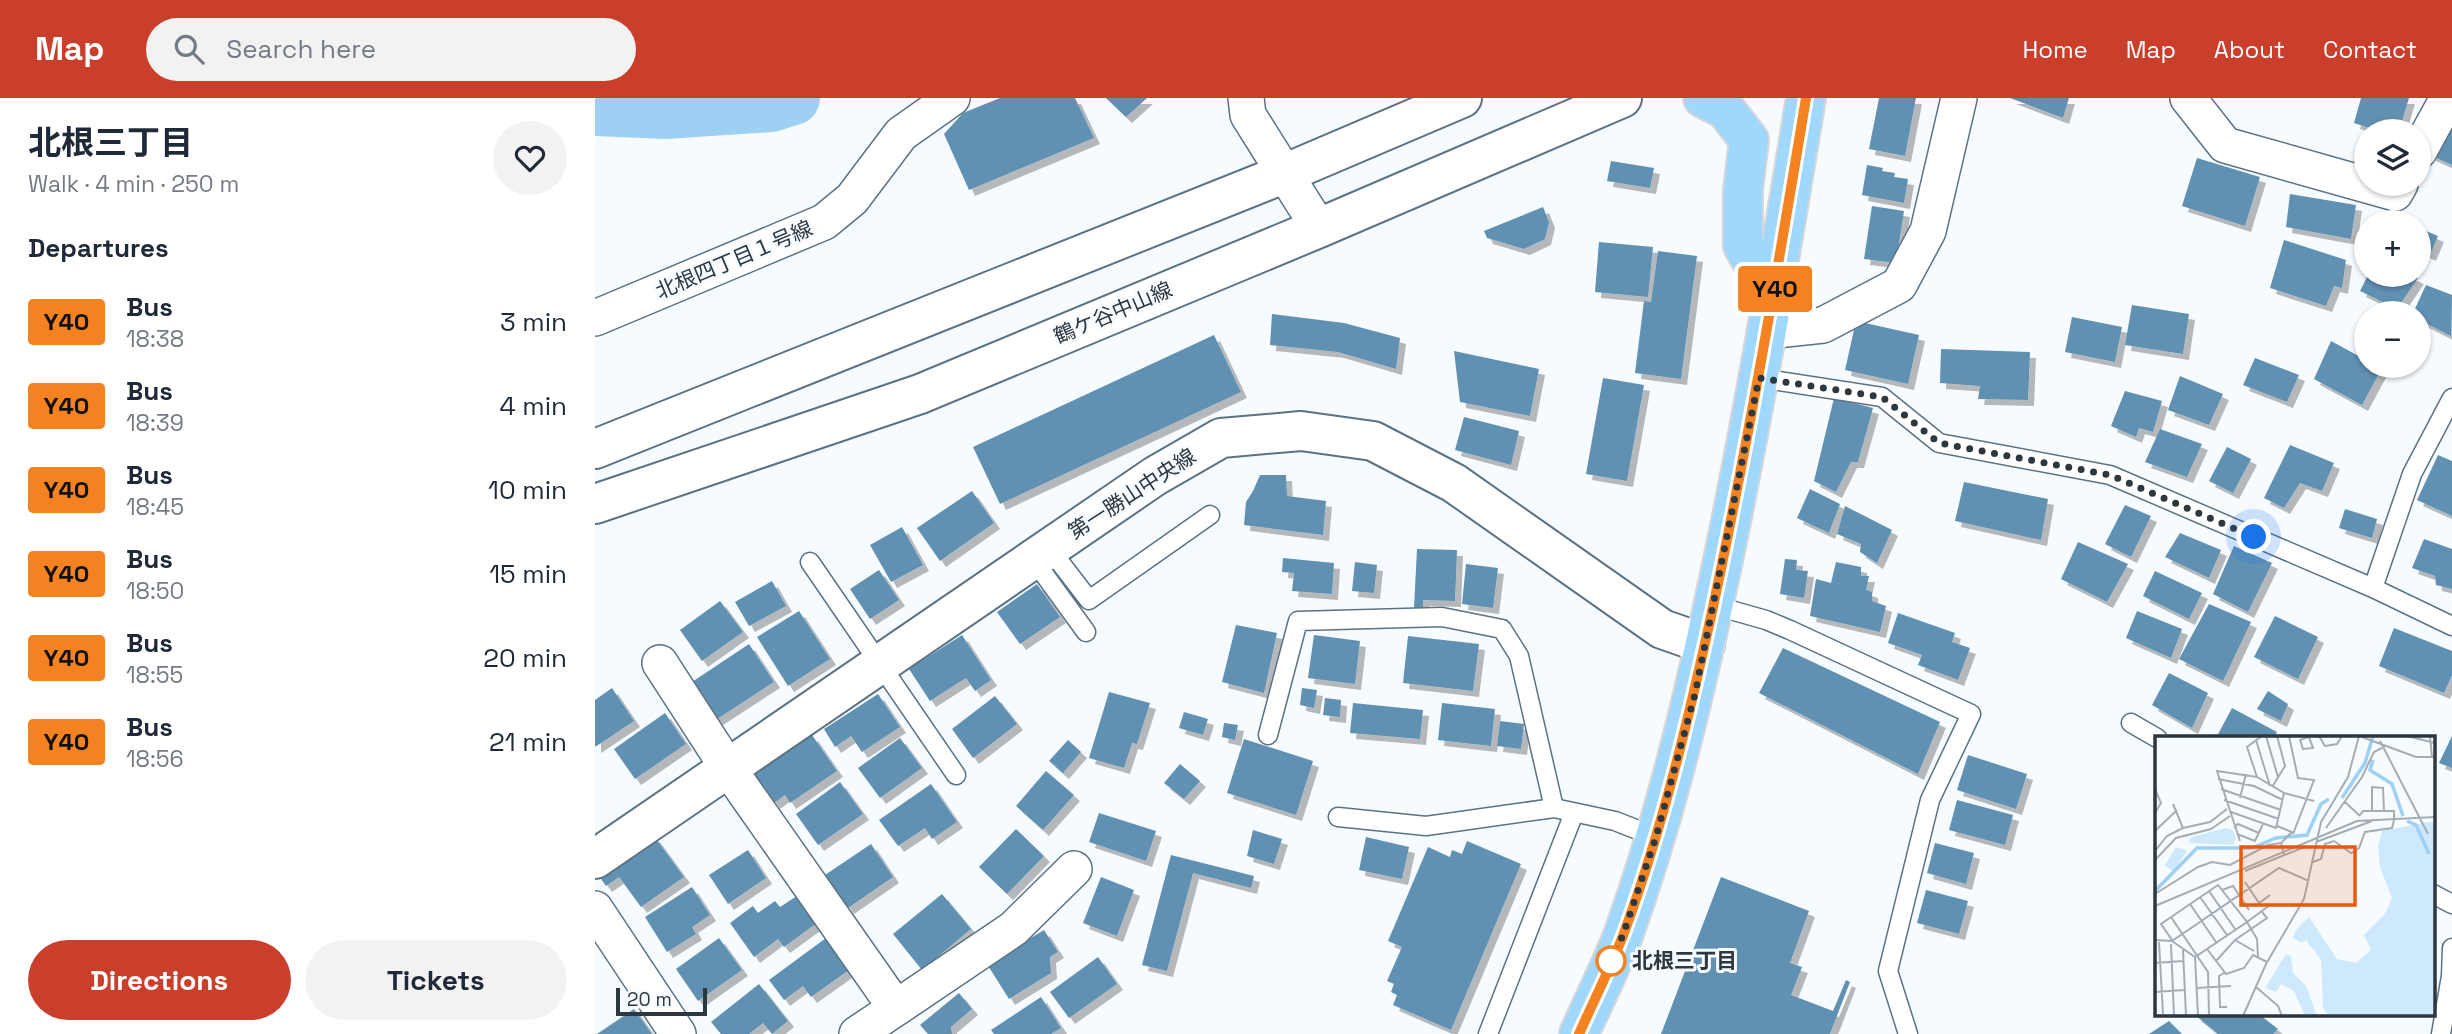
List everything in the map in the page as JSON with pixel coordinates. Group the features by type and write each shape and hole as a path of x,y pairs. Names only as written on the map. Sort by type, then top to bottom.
{"main road":[{"path":"1703,98 1725,109 1749,141 1743,190 1743,246 1770,314"},
{"path":"1579,1034 1623,935 1656,837 1695,694 1759,378 1806,98"}],"street":[{"name":"北根四丁目１号線","path":"595,318 824,222 852,199 901,134 952,98"},
{"path":"1246,98 1248,115 1319,228"},
{"path":"595,449 1286,173 1462,98"},
{"name":"鶴ケ谷中山線","path":"595,504 920,394 1622,98"},
{"path":"1770,314 1823,325 1899,285 1928,231 1959,98"},
{"path":"2188,98 2225,145 2354,181"},
{"path":"2431,129 2448,98"},
{"name":"第一勝山中央線","path":"595,859 1155,476 1221,438 1301,430 1373,441 1454,483 1662,629 1705,644"},
{"path":"660,663 729,768 896,1008"},
{"path":"857,1034 1013,929 1074,869"},
{"path":"595,909 678,1034"}],"lane":[{"path":"1759,378 1882,397 1939,443 2110,475 2373,588 2452,626"},
{"path":"2373,588 2412,474 2452,398"},
{"path":"1041,553 1089,600 1210,515"},
{"path":"1041,553 1086,632"},
{"path":"810,562 956,775"},
{"path":"2404,603 2452,617"},
{"path":"1713,605 1790,630 1971,714 1930,800 1888,971 1908,1034"},
{"path":"1268,735 1299,621 1441,617 1502,629 1520,656 1554,808"},
{"path":"2131,723 2155,737"},
{"path":"1338,817 1426,826 1554,808 1615,821 1656,837"},
{"path":"1488,1034 1574,813"},
{"path":"2435,895 2452,904"},
{"path":"2441,1034 2451,976 2452,948"}],"building":[{"path":"1000,98 1075,98 1094,138 969,190 944,134 963,113"},
{"path":"1106,98 1147,98 1126,117"},
{"path":"1879,98 1916,98 1905,156 1869,149"},
{"path":"2010,98 2069,98 2063,118"},
{"path":"2361,98 2409,98 2403,119 2355,119"},
{"path":"2452,126 2452,165 2431,155 2431,150"},
{"path":"2197,158 2260,177 2245,226 2182,206"},
{"path":"1611,161 1654,168 1650,188 1607,181"},
{"path":"1867,165 1895,173 1894,177 1908,179 1904,203 1862,195"},
{"path":"2290,194 2356,205 2351,239 2286,227"},
{"path":"1872,206 1904,211 1896,263 1864,259"},
{"path":"1543,207 1549,222 1545,239 1524,249 1487,238 1484,231"},
{"path":"2431,233 2438,236 2431,253"},
{"path":"2284,240 2346,260 2342,288 2334,286 2326,306 2270,288"},
{"path":"1599,242 1653,247 1648,297 1595,292"},
{"path":"1658,251 1697,256 1681,379 1635,373 1644,301 1651,302"},
{"path":"2362,287 2412,287 2402,301 2381,301 2360,291"},
{"path":"2425,287 2452,295 2451,336 2431,326 2431,301 2419,301"},
{"path":"2132,305 2189,314 2183,354 2125,345"},
{"path":"1272,314 1344,323 1400,338 1396,369 1338,352 1270,345"},
{"path":"2072,317 2122,327 2115,362 2065,352"},
{"path":"1856,321 1919,335 1908,384 1845,370"},
{"path":"1214,335 1241,392 1000,504 973,447"},
{"path":"2331,341 2354,353 2354,378 2377,378 2362,405 2314,379"},
{"path":"1941,349 2030,352 2028,400 1978,399 1980,386 1940,383"},
{"path":"1454,351 1539,369 1530,416 1460,402"},
{"path":"2255,358 2299,375 2287,402 2243,385"},
{"path":"2180,376 2223,394 2209,425 2168,410"},
{"path":"1603,378 1644,385 1627,481 1586,474"},
{"path":"2125,391 2162,401 2153,432 2139,428 2136,437 2111,426"},
{"path":"1834,398 1873,408 1858,462 1851,462 1836,492 1814,481"},
{"path":"1464,417 1519,431 1511,465 1455,450"},
{"path":"2160,429 2202,444 2187,477 2145,462"},
{"path":"2290,445 2334,463 2322,491 2300,483 2284,508 2264,498"},
{"path":"2227,447 2251,459 2233,493 2209,481"},
{"path":"2438,455 2452,461 2452,516 2417,500"},
{"path":"1260,475 1286,475 1287,496 1326,501 1323,535 1244,525 1246,502"},
{"path":"1964,482 2048,499 2041,540 1955,521"},
{"path":"1810,489 1840,504 1829,533 1797,518"},
{"path":"972,491 994,523 940,561 917,528"},
{"path":"2125,505 2151,516 2131,557 2105,544"},
{"path":"1845,506 1892,530 1877,563 1860,552 1861,544 1837,534"},
{"path":"2345,509 2377,519 2372,538 2339,528"},
{"path":"902,527 923,565 891,582 870,545"},
{"path":"2180,533 2221,550 2209,578 2165,557"},
{"path":"2424,539 2452,549 2452,589 2436,585 2435,576 2412,568"},
{"path":"2078,542 2128,564 2107,602 2061,579"},
{"path":"2234,546 2272,563 2248,612 2213,594"},
{"path":"1417,549 1457,550 1455,601 1423,600 1423,608 1414,608"},
{"path":"1283,558 1334,563 1332,594 1292,591 1294,573 1282,572"},
{"path":"1785,559 1797,560 1796,570 1808,571 1804,598 1780,594"},
{"path":"1355,562 1377,565 1374,593 1352,591"},
{"path":"1836,562 1861,567 1861,576 1869,576 1866,590 1872,592 1872,601 1886,606 1880,632 1810,616 1816,579 1831,583"},
{"path":"1466,564 1498,568 1493,608 1462,604"},
{"path":"879,570 899,600 870,619 850,589"},
{"path":"2155,571 2202,593 2189,619 2143,596"},
{"path":"772,581 786,606 749,626 735,602"},
{"path":"1037,584 1060,617 1020,644 997,612"},
{"path":"720,601 743,632 702,661 680,630"},
{"path":"2209,604 2251,622 2223,681 2179,659"},
{"path":"799,611 830,659 788,686 757,637"},
{"path":"2137,611 2182,629 2171,658 2126,638"},
{"path":"1898,613 1955,633 1952,642 1970,648 1958,680 1918,665 1922,655 1888,643"},
{"path":"2275,616 2318,637 2298,679 2254,657"},
{"path":"1236,625 1277,633 1264,693 1222,682"},
{"path":"2394,628 2452,651 2452,675 2444,693 2379,666"},
{"path":"962,635 991,680 975,691 966,678 930,701 909,669"},
{"path":"1314,635 1360,641 1355,684 1308,678"},
{"path":"1408,636 1479,644 1473,691 1403,683"},
{"path":"749,644 774,682 714,721 689,684"},
{"path":"1783,648 1940,722 1918,774 1759,693"},
{"path":"2169,673 2208,693 2192,728 2152,705"},
{"path":"612,688 634,721 595,747 595,700"},
{"path":"1302,688 1317,690 1314,708 1300,705"},
{"path":"2268,691 2288,704 2281,721 2257,709"},
{"path":"1109,692 1150,703 1137,744 1132,743 1124,768 1089,758"},
{"path":"878,694 900,727 862,752 851,736 835,747 824,729"},
{"path":"995,696 1017,724 973,758 952,729"},
{"path":"1325,698 1341,700 1340,717 1323,715"},
{"path":"1353,703 1423,710 1420,739 1350,733"},
{"path":"1442,703 1495,709 1491,746 1438,740"},
{"path":"2232,708 2277,732 2275,736 2217,736"},
{"path":"1184,712 1208,719 1203,735 1179,728"},
{"path":"665,713 686,744 635,779 614,749"},
{"path":"1500,721 1524,724 1521,749 1497,746"},
{"path":"1224,723 1238,725 1235,740 1222,737"},
{"path":"812,735 837,771 790,803 785,795 774,803 754,774"},
{"path":"2452,736 2452,768 2439,763"},
{"path":"900,738 922,768 880,798 858,768"},
{"path":"1244,739 1313,761 1296,815 1227,793"},
{"path":"1068,740 1081,752 1063,773 1049,761"},
{"path":"1968,755 2027,774 2016,809 1957,790"},
{"path":"1180,764 1200,781 1184,799 1164,783"},
{"path":"1046,771 1074,795 1043,830 1016,806"},
{"path":"840,782 863,814 818,845 796,814"},
{"path":"931,784 957,822 932,839 925,828 898,846 879,820"},
{"path":"1957,800 2013,815 2005,845 1949,830"},
{"path":"1099,813 1156,831 1146,861 1089,842"},
{"path":"1016,829 1044,856 1007,894 979,867"},
{"path":"1253,830 1282,839 1274,864 1247,856"},
{"path":"654,836 684,877 641,907 619,877 606,886 599,876"},
{"path":"1366,837 1409,847 1402,879 1359,870"},
{"path":"1467,841 1521,864 1451,1030 1393,1005 1397,995 1391,992 1394,984 1387,981 1402,947 1388,941 1428,847 1450,857 1452,850 1462,854"},
{"path":"1935,843 1974,853 1966,884 1927,873"},
{"path":"871,844 893,877 848,908 825,875"},
{"path":"748,850 766,878 728,904 709,875"},
{"path":"1171,855 1254,876 1251,888 1193,873 1167,971 1142,965"},
{"path":"1101,877 1134,890 1117,936 1083,923"},
{"path":"1721,877 1809,911 1790,963 1802,967 1791,995 1833,1011 1846,980 1850,982 1830,1034 1661,1034"},
{"path":"692,887 710,915 692,927 696,934 667,952 645,917"},
{"path":"1926,890 1968,901 1959,934 1917,923"},
{"path":"942,894 971,929 922,970 893,934"},
{"path":"797,896 817,923 784,947 778,939 754,957 730,923 753,906 758,913 775,901 780,907"},
{"path":"1044,930 1058,952 1050,957 1051,973 1009,999 987,964"},
{"path":"719,938 742,970 698,1001 676,969"},
{"path":"826,938 849,970 811,997 803,986 784,1000 769,980"},
{"path":"1098,957 1117,984 1069,1018 1050,992"},
{"path":"759,984 788,1021 772,1034 763,1023 749,1034 721,1034 711,1022"},
{"path":"959,993 972,1009 951,1027 952,1034 928,1034 920,1025"},
{"path":"1041,997 1061,1028 1051,1034 994,1034 991,1030"},
{"path":"634,1009 652,1034 597,1034"},
{"path":"2196,1016 2261,1016 2278,1029 2273,1034 2218,1034"},
{"path":"2169,1021 2182,1034 2149,1034"}],"waterway":[{"path":"595,109 665,112 771,105 793,98"}],"bus line":[{"name":"Y40","path":"1579,1034 1623,935 1656,837 1695,694 1759,378 1806,98"}],"place":[{"name":"北根三丁目","path":"1611,961"}],"route":[{"path":"1611,961 1623,935 1656,837 1695,694 1759,378 1882,397 1939,443 2110,475 2254,537"}]}
